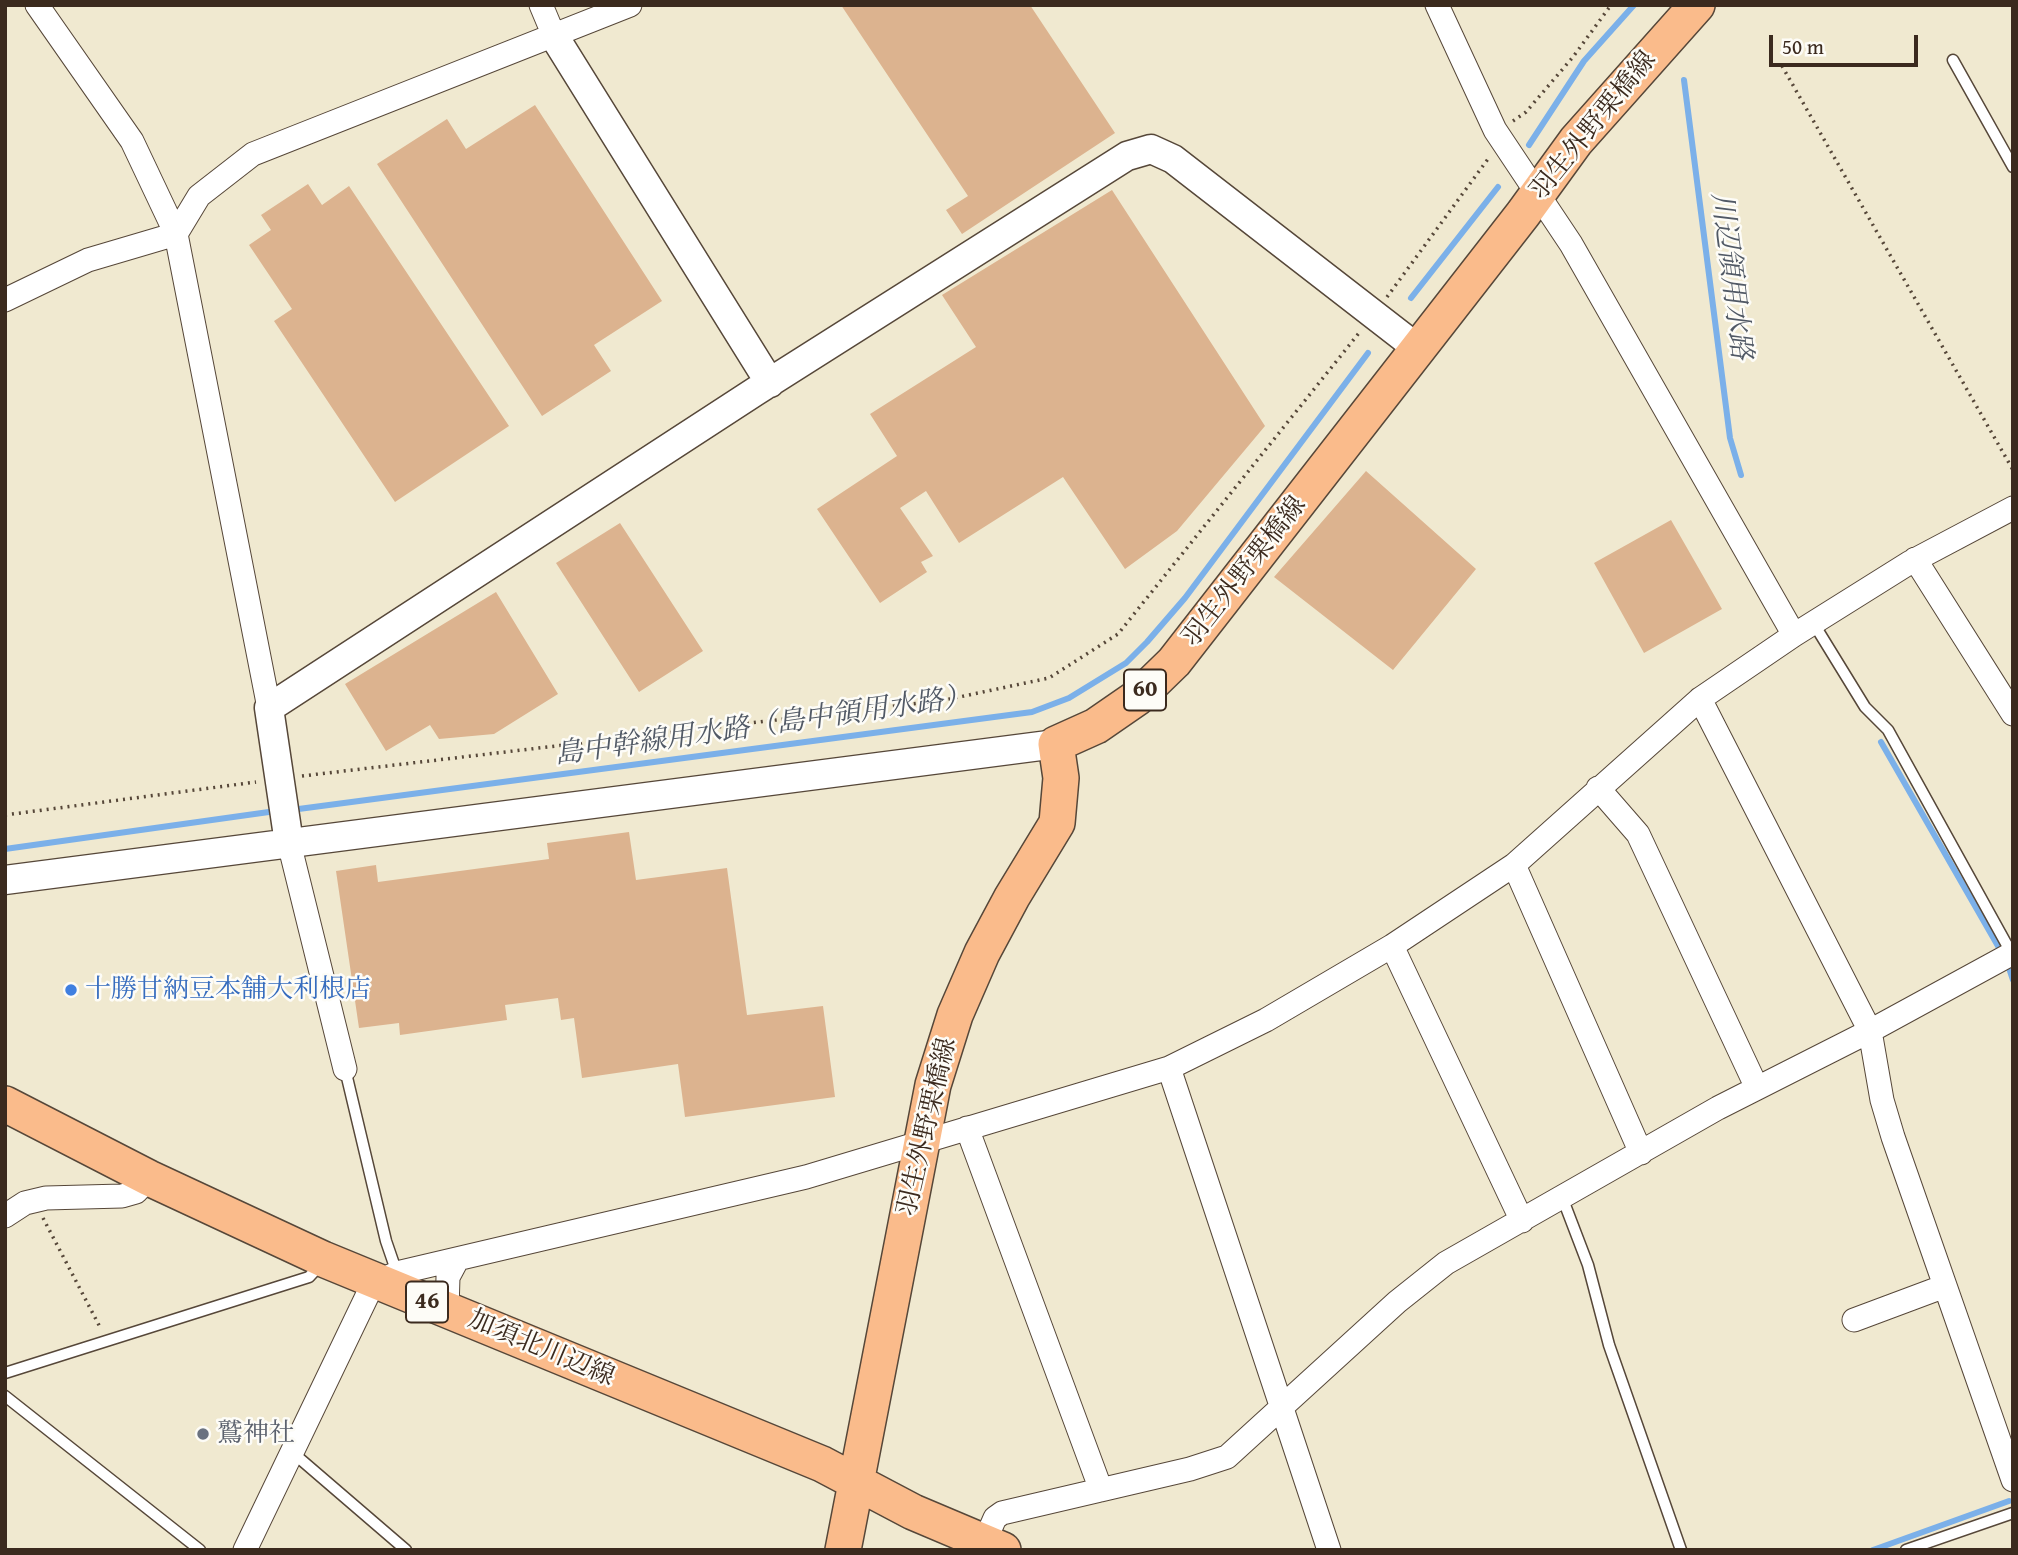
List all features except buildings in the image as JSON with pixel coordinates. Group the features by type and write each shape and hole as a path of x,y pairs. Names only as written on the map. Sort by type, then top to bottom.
{"main road":[{"name":"羽生外野栗橋線","path":"843,1550 919,1143 933,1085 955,1015 1012,897 1057,823 1061,778 1056,744 1096,726 1138,697 1174,662 1538,194 1576,141 1697,5"},
{"name":"加須北川辺線","path":"5,1104 149,1178 323,1259 387,1278 447,1310 822,1464 912,1512 989,1547"}],"street":[{"path":"37,5 132,141 176,234 269,708 289,843 345,1069"},
{"path":"541,5 554,36 770,383"},
{"path":"5,300 88,260 176,234 199,196 253,154 630,5"},
{"path":"1437,5 1499,136 1571,244 1794,635"},
{"path":"269,708 770,383 1127,156 1151,149 1173,159 1417,348"},
{"path":"246,1550 369,1292 387,1278 806,1177 1169,1068 1266,1020 1392,946 1514,865 1700,699 1794,635 1915,559 2013,508"},
{"path":"1915,559 2013,714"},
{"path":"1700,699 1870,1031 1882,1100 1893,1137 2013,1480"},
{"path":"5,880 1056,744"},
{"path":"1598,788 1638,834 1757,1088"},
{"path":"1514,865 1640,1153"},
{"path":"1392,946 1522,1221"},
{"path":"989,1547 995,1518 1002,1513 1227,1457 1424,1279 1562,1197 1757,1088 1870,1031 2008,956"},
{"path":"1169,1068 1329,1550"},
{"path":"967,1128 1101,1490"},
{"path":"5,1216 46,1198 122,1196 135,1192 149,1178"},
{"path":"447,1310 448,1277 456,1262"},
{"path":"1854,1320 1945,1286"}],"lane":[{"path":"1953,60 2013,167"},
{"path":"1814,624 1865,706 1888,730 2008,956"},
{"path":"345,1069 386,1241 387,1278"},
{"path":"1562,1197 1588,1265 1609,1345 1681,1550"},
{"path":"5,1373 309,1277 323,1259"},
{"path":"5,1396 201,1550"},
{"path":"292,1452 406,1550"},
{"path":"1906,1550 2013,1513"}],"path":[{"path":"5,815 280,778 945,700 1049,678 1118,634 1373,315 1490,156 1499,136 1526,112 1573,57 1611,5"},
{"path":"1782,66 2013,471"},
{"path":"34,1201 106,1341"}],"waterway":[{"name":"島中幹線用水路（島中領用水路）","path":"1529,145 1584,61 1634,5"},
{"name":"川辺領用水路","path":"1684,80 1730,438 1741,475"},
{"name":"島中幹線用水路（島中領用水路）","path":"1411,298 1498,187"},
{"name":"島中幹線用水路（島中領用水路）","path":"291,810 1032,712 1069,698 1126,663 1147,642 1185,598 1368,353"},
{"name":"川辺領用水路","path":"1881,742 2002,953"},
{"name":"島中幹線用水路（島中領用水路）","path":"5,849 276,811"},
{"name":"川辺領用水路","path":"2007,962 2013,980"},
{"path":"1873,1550 2009,1501"}],"place":[{"name":"十勝甘納豆本舗大利根店","path":"71,990"},
{"name":"鷲神社","path":"203,1434"}]}
